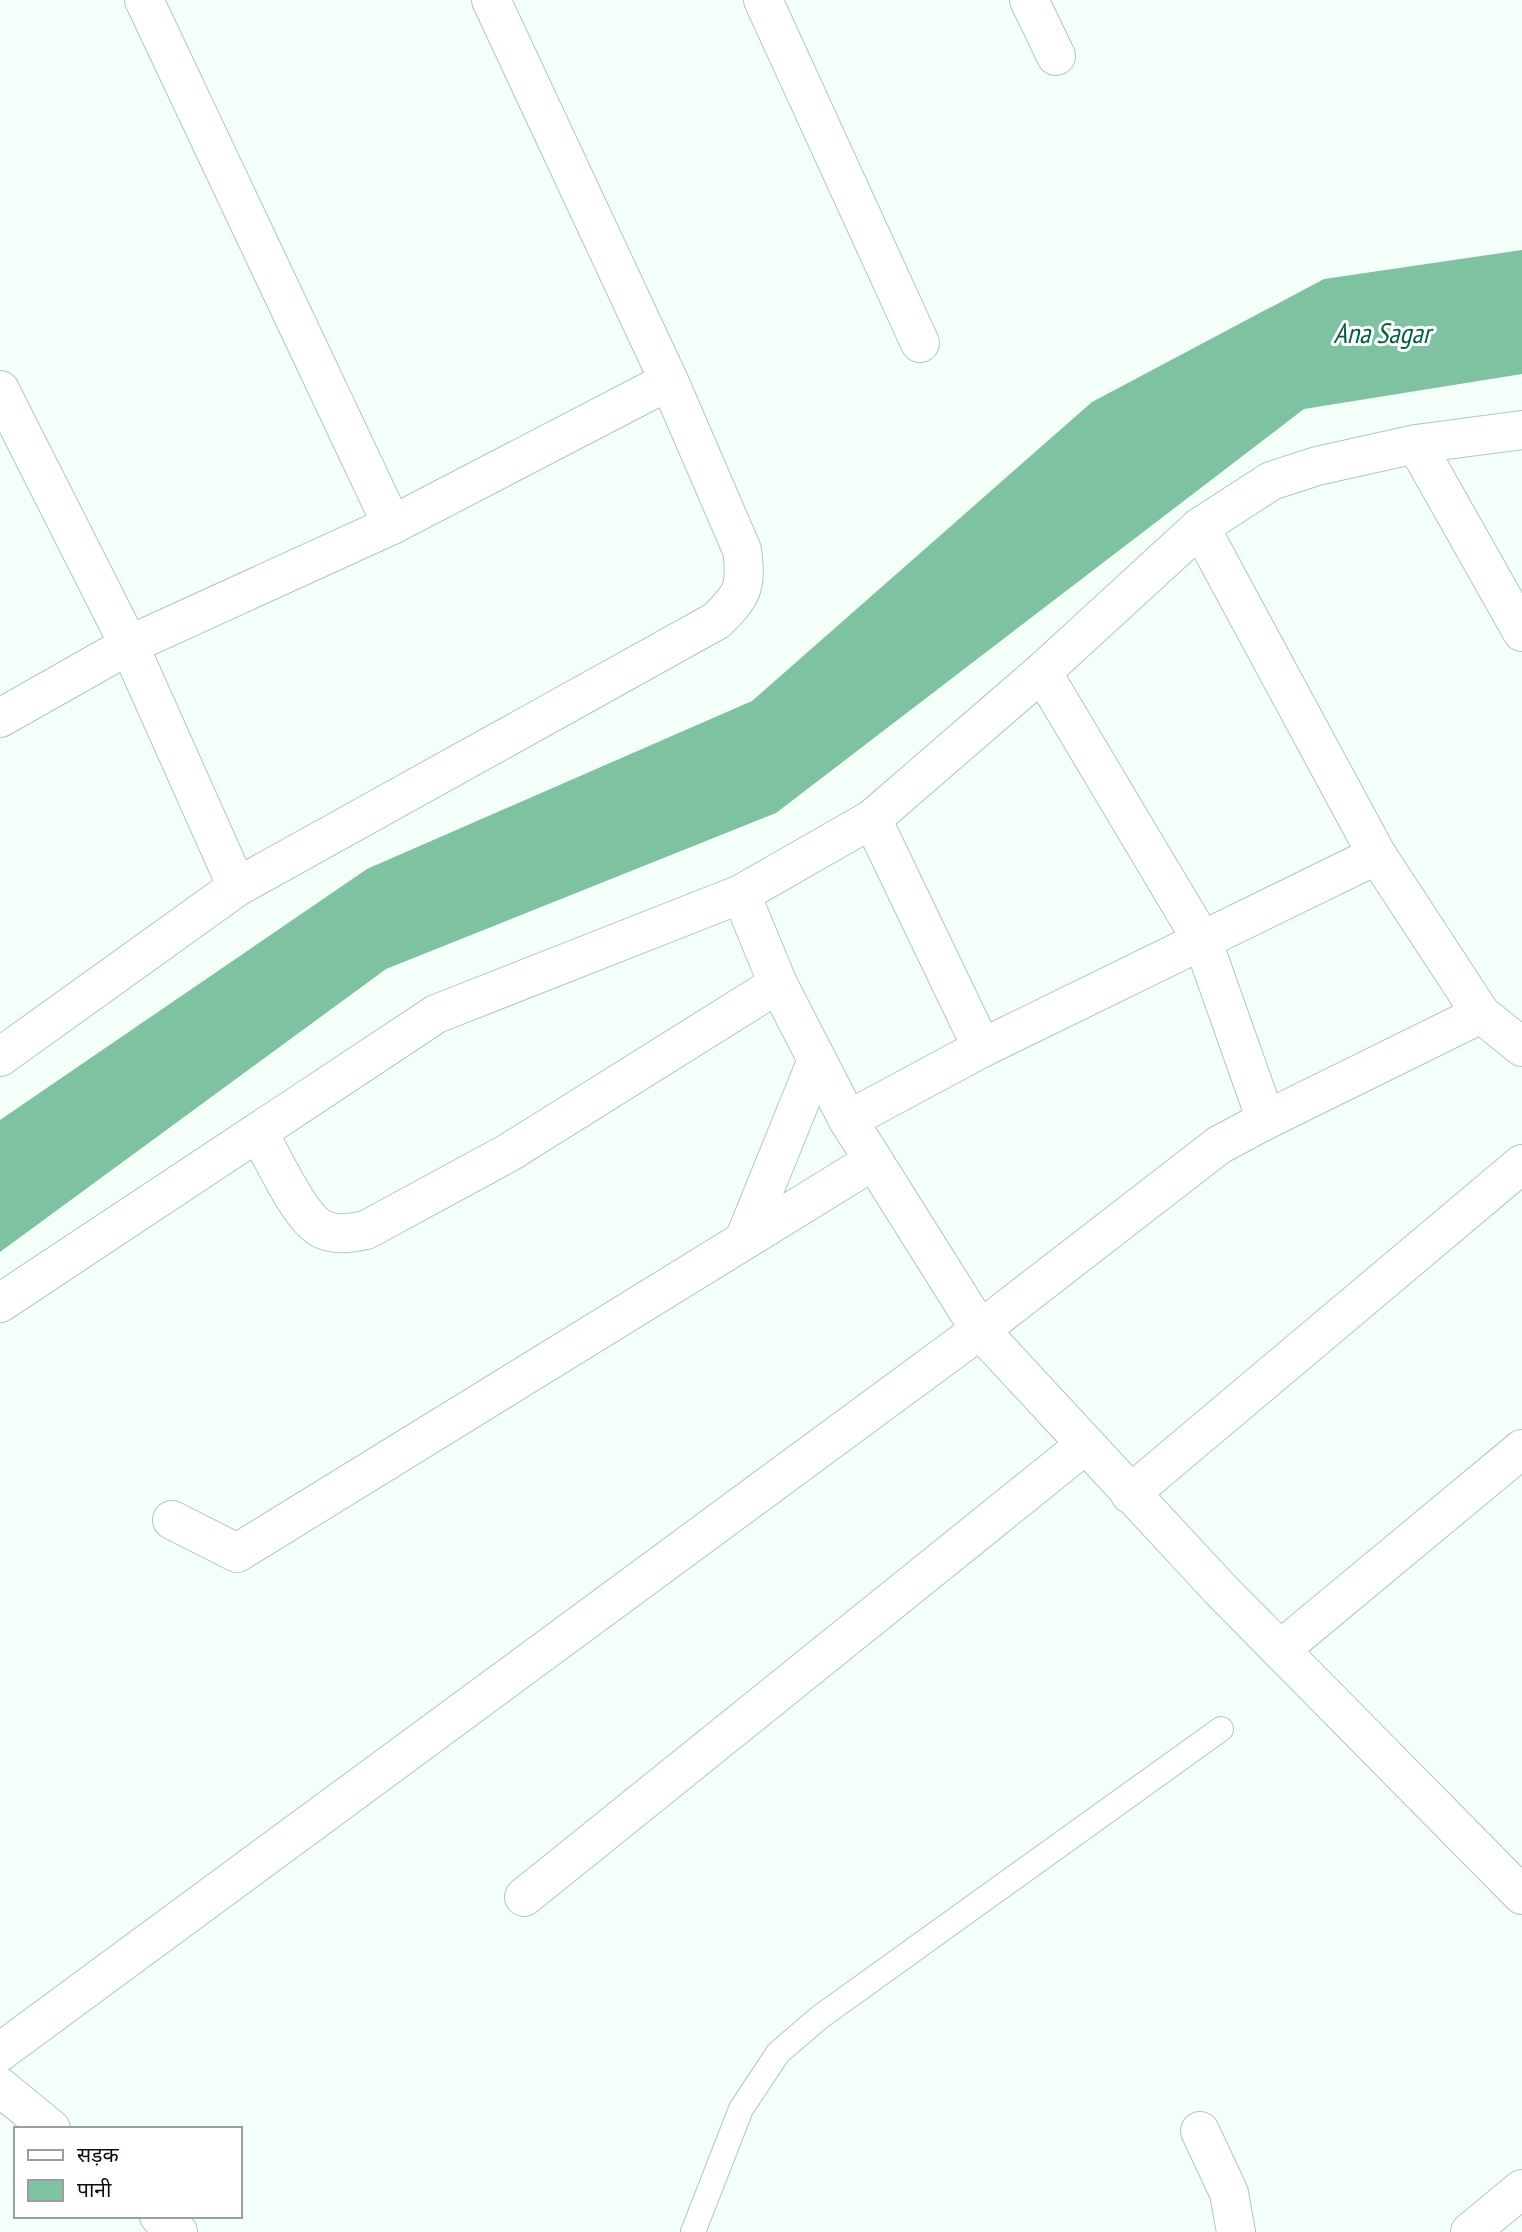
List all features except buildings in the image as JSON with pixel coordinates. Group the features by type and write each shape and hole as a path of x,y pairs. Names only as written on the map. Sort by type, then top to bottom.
{"street":[{"path":"144,0 392,525"},
{"path":"0,1057 237,887 716,621 738,600 746,578 742,550 669,381 491,0"},
{"path":"763,0 920,343"},
{"path":"1029,0 1056,57"},
{"path":"0,718 129,645 392,525 669,381"},
{"path":"0,390 129,645 237,887"},
{"path":"0,1303 436,1014 741,894 872,819 1042,672 1200,527 1271,481 1317,466 1416,444 1522,430"},
{"path":"1416,444 1519,621"},
{"path":"1200,527 1377,855 1481,1014 1522,1047"},
{"path":"1042,672 1203,942 1266,1120"},
{"path":"872,819 982,1048"},
{"path":"848,1120 982,1048 1377,855"},
{"path":"741,894 778,984 848,1120 980,1330 1130,1494 1522,1895"},
{"path":"258,1132 308,1217 322,1229 344,1234 366,1230 508,1153 778,984"},
{"path":"0,2052 980,1330 1219,1145 1481,1014"},
{"path":"744,1240 817,1060"},
{"path":"172,1520 237,1553 873,1161"},
{"path":"1130,1494 1522,1164"},
{"path":"524,1897 1085,1446"},
{"path":"1280,1650 1522,1449"},
{"path":"0,2087 49,2127"},
{"path":"1200,2131 1229,2193 1236,2232"},
{"path":"1471,2232 1522,2189"},
{"path":"161,2218 178,2232"}],"lane":[{"path":"693,2232 741,2109 778,2053 820,2017 1221,1729"}],"water":[{"name":"Ana Sagar","path":"1522,250 1522,374 1304,409 776,813 386,969 0,1252 0,1120 367,869 752,701 1092,402 1324,279"}]}
